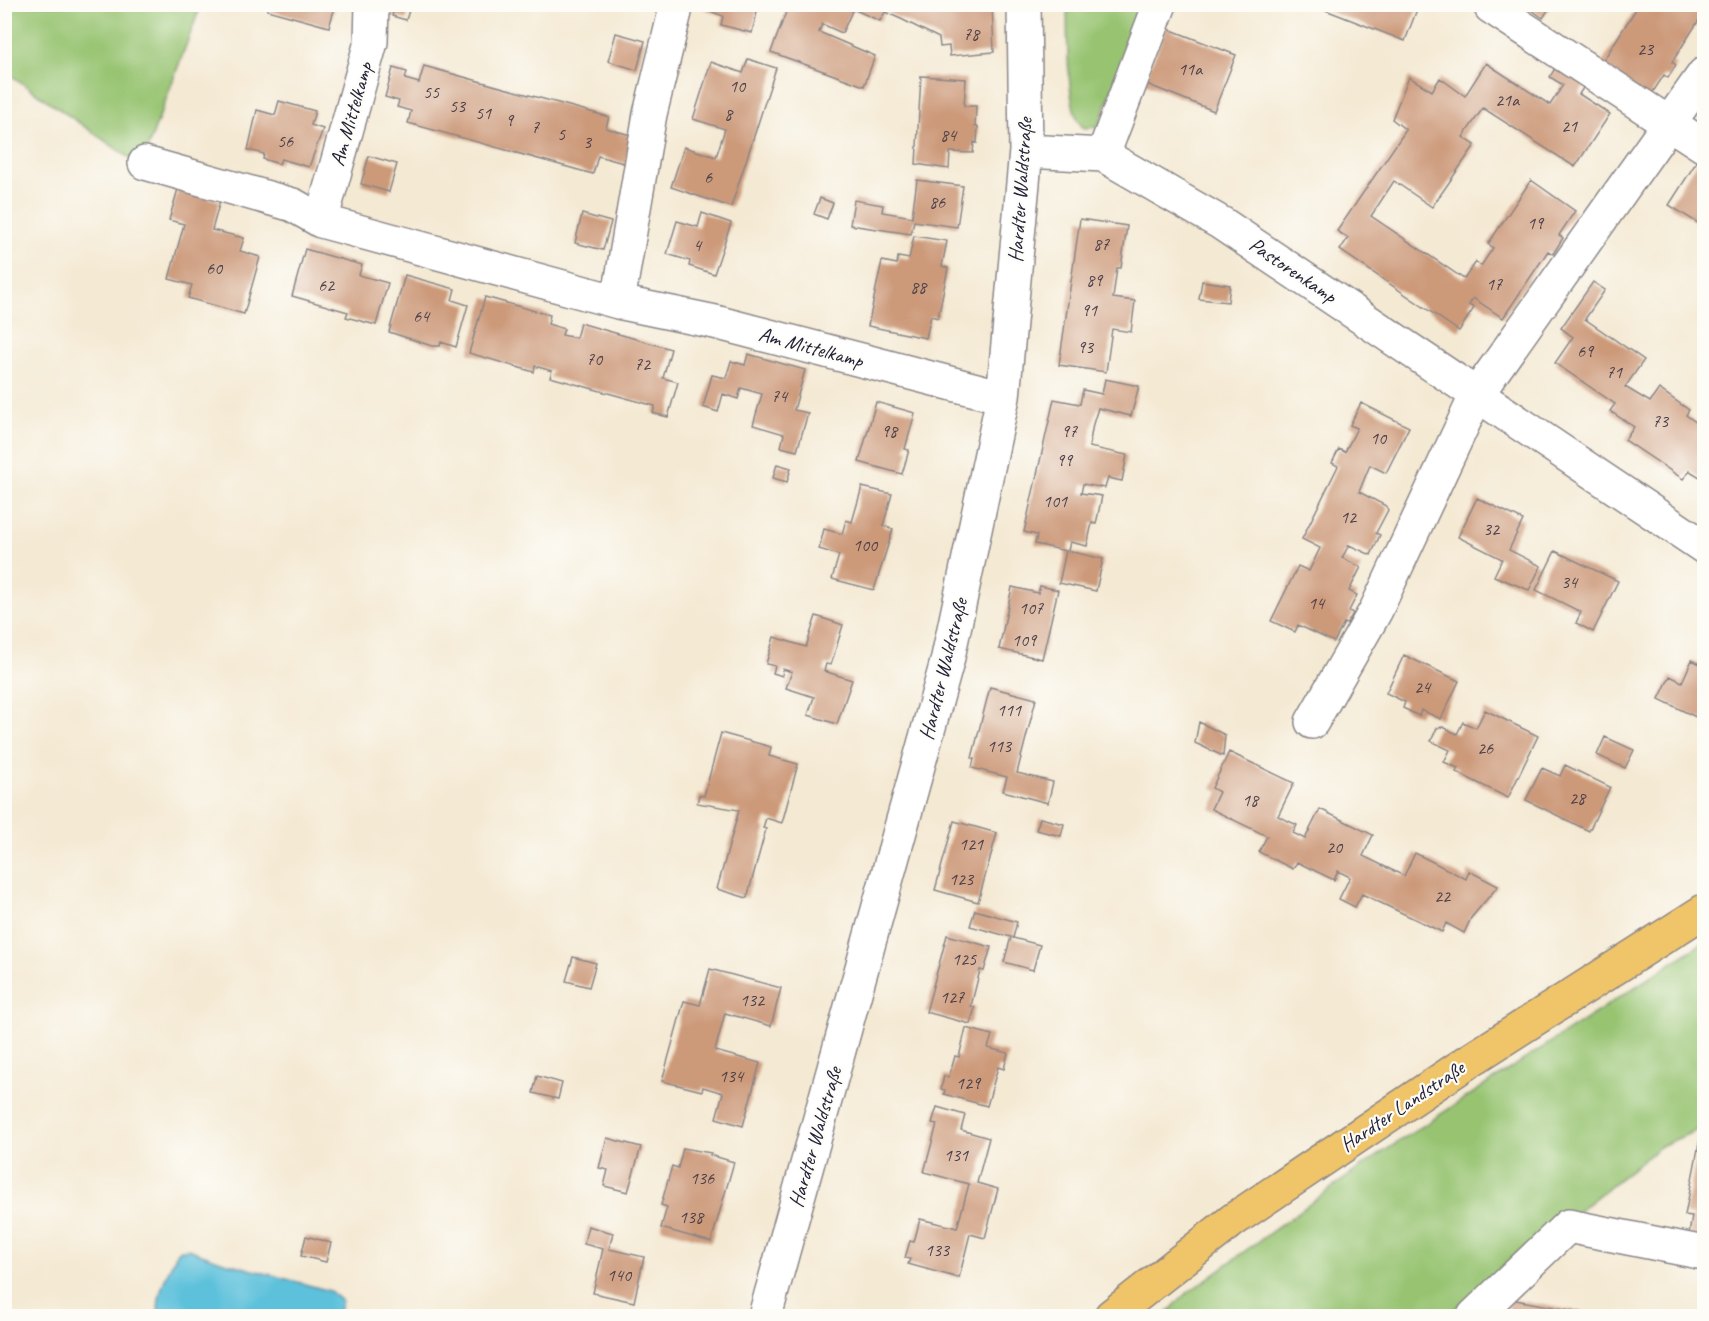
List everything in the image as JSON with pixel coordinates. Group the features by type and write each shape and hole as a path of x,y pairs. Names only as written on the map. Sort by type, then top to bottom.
{"main road":[{"name":"Hardter Landstraße","path":"1111,1317 1243,1213 1466,1063 1704,911"}],"street":[{"name":"Am Mittelkamp","path":"321,222 371,42 372,4"},
{"path":"618,302 650,114 677,4"},
{"name":"Hardter Waldstraße","path":"765,1317 947,662 1003,398 1026,151 1024,4"},
{"path":"1103,155 1160,4"},
{"path":"1492,4 1491,7 1704,146"},
{"path":"1312,722 1376,610 1477,394 1671,125 1704,74"},
{"name":"Pastorenkamp","path":"1026,151 1103,155 1221,223 1704,548"},
{"name":"Am Mittelkamp","path":"145,163 293,205 321,222 618,302 715,321 1003,398"},
{"path":"1474,1317 1568,1226 1704,1253"}],"green space":[{"path":"5,5 201,5 141,166 5,71"},
{"path":"1067,5 1144,5 1098,127 1084,128 1073,107 1069,71"},
{"path":"1704,942 1704,1127 1661,1146 1445,1316 1165,1316 1182,1297 1366,1163"}],"water":[{"path":"188,1249 224,1262 330,1291 342,1301 338,1316 159,1316 159,1299 167,1274 178,1251"}],"building":[{"path":"268,4 336,4 329,27 267,10"},
{"path":"395,4 411,4 406,20 392,16"},
{"path":"703,4 759,4 752,33 721,25 723,16 702,8"},
{"path":"789,4 992,4 994,52 950,56 949,46 940,47 939,38 901,19 885,12 880,21 853,9 842,33 822,24 819,32 875,56 864,86 771,52"},
{"path":"1310,4 1419,4 1405,41"},
{"path":"1523,4 1552,4 1543,18"},
{"path":"1639,4 1704,4 1704,12 1672,62 1676,65 1668,78 1664,75 1647,101 1598,69"},
{"path":"1166,28 1236,55 1214,111 1144,83"},
{"path":"616,33 645,41 637,70 608,61"},
{"path":"748,59 776,68 731,207 671,187 684,147 716,157 725,129 693,119 711,62 743,73"},
{"path":"1486,63 1550,105 1563,85 1550,77 1558,63 1587,82 1579,94 1610,114 1575,167 1483,108 1463,137 1475,145 1432,207 1394,181 1371,216 1464,279 1476,262 1481,266 1493,248 1488,244 1531,180 1575,211 1559,235 1563,238 1553,254 1548,251 1503,318 1473,298 1469,305 1474,308 1459,331 1340,250 1348,238 1337,231 1406,130 1392,119 1409,77 1432,91 1440,78 1465,96"},
{"path":"424,66 609,117 606,128 634,136 627,164 598,156 593,174 408,123 411,111 397,107 399,101 385,97 393,68 407,72 405,79 419,83"},
{"path":"921,76 966,79 964,106 976,106 977,143 974,142 973,153 950,152 949,169 916,164"},
{"path":"279,101 315,111 311,125 323,129 309,167 281,159 279,164 263,159 264,154 248,150 257,110 275,115"},
{"path":"369,156 397,164 389,192 361,184"},
{"path":"1697,161 1704,166 1704,227 1669,205"},
{"path":"917,180 963,186 957,227 914,221 911,234 850,225 854,200 883,205 882,212 912,217"},
{"path":"178,189 220,201 212,230 244,238 240,251 260,257 244,314 188,298 192,285 169,279 184,224 169,220"},
{"path":"820,198 833,203 827,219 814,214"},
{"path":"702,213 731,223 714,274 689,266 690,261 667,254 677,221 698,227"},
{"path":"582,214 611,222 603,250 575,243"},
{"path":"1080,219 1127,226 1121,268 1117,268 1113,298 1135,301 1131,332 1112,329 1106,372 1059,365"},
{"path":"914,236 947,241 942,266 948,268 938,318 931,316 926,338 868,326 882,261 897,264 898,257 909,259"},
{"path":"305,249 362,265 359,275 388,283 376,325 346,317 348,312 292,296"},
{"path":"405,275 455,289 452,300 468,305 456,347 441,342 440,346 432,346 389,332"},
{"path":"1202,281 1230,285 1228,302 1199,299"},
{"path":"1593,282 1605,290 1585,319 1644,360 1625,387 1650,402 1659,389 1689,410 1686,415 1704,428 1703,479 1690,471 1683,479 1625,440 1634,427 1610,411 1615,404 1555,363 1573,337 1561,328"},
{"path":"485,297 550,315 548,324 564,329 562,335 576,338 580,323 671,349 663,378 678,382 668,417 653,413 655,406 550,377 552,371 535,366 534,372 469,353"},
{"path":"748,354 805,370 794,410 808,413 797,451 781,447 784,434 753,425 762,394 741,388 738,399 723,394 718,412 703,407 712,375 726,378 731,361 745,365"},
{"path":"1105,379 1139,386 1131,416 1098,408 1093,424 1089,447 1127,455 1122,481 1108,478 1105,488 1083,484 1081,493 1102,496 1096,524 1092,523 1087,546 1070,542 1068,551 1103,559 1096,591 1059,583 1066,551 1035,544 1037,535 1024,532 1054,399 1080,404 1083,390 1102,394"},
{"path":"876,402 915,413 905,449 909,450 902,474 859,462"},
{"path":"1361,403 1409,427 1386,473 1370,465 1359,492 1386,506 1388,510 1376,533 1380,535 1371,555 1349,545 1342,558 1361,567 1349,591 1357,595 1349,611 1353,613 1347,624 1344,623 1334,642 1298,625 1295,632 1271,621 1298,566 1309,571 1320,548 1302,539 1338,466 1332,463 1339,449 1345,452 1357,428 1350,425"},
{"path":"777,464 791,468 787,482 773,478"},
{"path":"862,487 892,494 883,526 893,529 874,590 832,579 839,555 819,549 824,529 842,534 846,520 852,522"},
{"path":"1477,498 1523,520 1509,550 1541,566 1529,590 1494,576 1502,559 1458,537"},
{"path":"1555,551 1618,581 1593,632 1576,623 1581,612 1536,590"},
{"path":"1040,586 1058,590 1042,659 999,649 1012,587 1038,593"},
{"path":"816,616 843,625 831,665 826,664 824,671 852,680 837,724 808,715 814,697 786,688 792,672 783,669 782,676 773,673 775,666 766,664 774,637 806,647"},
{"path":"1404,655 1459,681 1441,719 1421,710 1419,716 1403,708 1405,702 1386,693"},
{"path":"1692,660 1704,666 1704,721 1659,699 1670,676 1682,682"},
{"path":"990,687 1036,699 1017,773 1053,782 1048,803 1003,791 1007,777 972,768 974,759 972,758"},
{"path":"1485,710 1538,736 1508,798 1456,772 1458,768 1444,762 1450,750 1431,741 1437,728 1443,727 1457,734 1463,722 1476,728"},
{"path":"1199,722 1225,735 1223,756 1195,743"},
{"path":"721,733 771,747 769,756 798,764 782,823 766,818 763,828 766,829 747,898 717,889 739,810 697,803 699,795 704,796"},
{"path":"1605,737 1634,750 1625,768 1597,755"},
{"path":"1229,752 1294,783 1278,816 1297,825 1293,833 1305,839 1320,809 1373,835 1363,856 1404,876 1415,853 1466,879 1469,871 1498,886 1471,918 1464,933 1446,923 1442,932 1362,894 1355,907 1339,899 1350,877 1338,871 1334,880 1297,862 1293,869 1259,852 1267,836 1211,809 1219,792 1212,788"},
{"path":"1565,765 1610,787 1589,831 1526,800 1542,768 1560,776"},
{"path":"1040,818 1064,824 1061,836 1036,830"},
{"path":"954,821 997,833 978,902 935,890"},
{"path":"975,910 1017,922 1013,938 1040,945 1033,970 1004,962 1011,937 970,926"},
{"path":"947,935 991,947 984,971 980,970 971,1006 975,1008 970,1024 926,1012"},
{"path":"573,957 596,963 589,987 566,981"},
{"path":"710,969 781,988 771,1026 725,1013 715,1051 760,1063 743,1126 716,1118 723,1093 703,1087 702,1091 662,1081 684,1001 700,1005"},
{"path":"966,1028 992,1035 988,1048 1008,1053 1004,1069 998,1067 987,1106 944,1094 945,1090 941,1089 944,1076 949,1077 955,1056 959,1057"},
{"path":"537,1076 562,1083 558,1099 533,1093"},
{"path":"937,1107 965,1115 961,1130 989,1138 977,1183 998,1189 985,1238 970,1234 959,1278 908,1264 910,1259 905,1258 910,1241 914,1242 920,1219 957,1228 969,1184 924,1172 937,1124 932,1123"},
{"path":"1702,1128 1704,1129 1704,1237 1689,1234 1692,1216 1685,1215"},
{"path":"607,1138 641,1147 628,1192 604,1186 608,1170 599,1168"},
{"path":"683,1148 711,1153 710,1155 734,1162 711,1242 661,1228 667,1207 661,1205 672,1166 678,1168"},
{"path":"588,1226 613,1233 609,1249 644,1257 634,1302 593,1293 603,1249 584,1244"},
{"path":"306,1236 331,1243 326,1262 301,1256"},
{"path":"1510,1299 1597,1315 1597,1316 1507,1316"}]}
